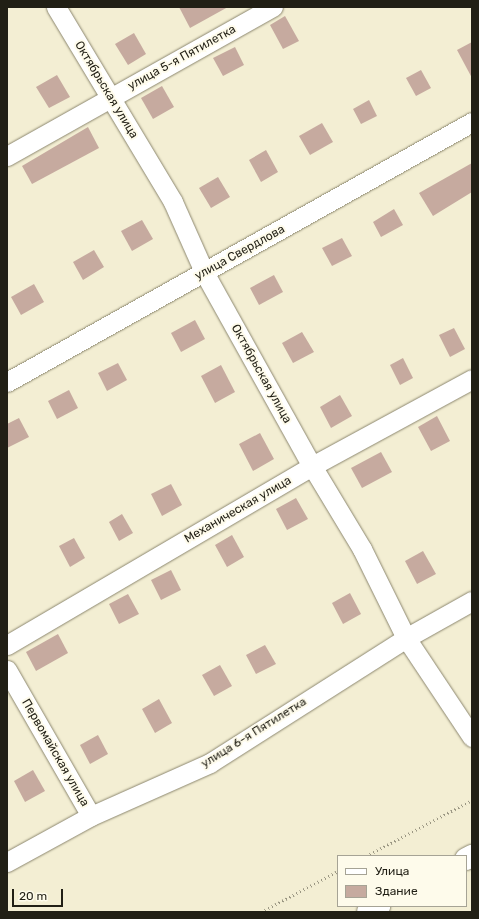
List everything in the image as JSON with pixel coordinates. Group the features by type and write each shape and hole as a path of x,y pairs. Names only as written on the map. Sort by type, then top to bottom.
{"main road":[{"path":"368,912 377,907"}],"street":[{"name":"Октябрьская улица","path":"56,7 173,202 205,274 312,466 362,549 406,638 472,737"},
{"name":"улица 5-я Пятилетка","path":"7,156 273,7"},
{"name":"улица Свердлова","path":"7,382 205,274 472,122"},
{"name":"Механическая улица","path":"7,645 312,466 472,380"},
{"name":"улица 6-я Пятилетка","path":"7,862 91,816 210,763 406,638 472,601"},
{"name":"Первомайская улица","path":"7,670 91,816"}],"path":[{"path":"368,855 472,800"},
{"path":"261,912 337,872"}],"building":[{"path":"179,7 228,7 190,28"},
{"path":"285,16 299,41 283,49 270,25"},
{"path":"134,33 146,54 128,65 115,44"},
{"path":"472,42 472,78 457,50"},
{"path":"235,47 244,65 223,76 213,58"},
{"path":"421,70 431,88 416,96 406,78"},
{"path":"57,75 70,97 49,108 36,87"},
{"path":"162,86 174,107 153,119 141,98"},
{"path":"369,100 377,116 361,124 353,109"},
{"path":"322,123 333,142 310,155 299,136"},
{"path":"88,127 99,148 32,184 22,166"},
{"path":"266,150 278,172 261,182 249,160"},
{"path":"472,163 472,192 433,216 419,193"},
{"path":"218,177 230,197 211,208 199,188"},
{"path":"394,209 403,225 381,237 373,222"},
{"path":"142,220 153,239 132,251 121,231"},
{"path":"342,238 352,256 332,266 322,248"},
{"path":"94,250 104,267 83,280 73,262"},
{"path":"274,275 283,292 259,305 250,288"},
{"path":"34,284 44,302 21,315 11,297"},
{"path":"195,320 205,339 181,352 171,333"},
{"path":"454,328 465,349 450,357 439,335"},
{"path":"302,332 314,352 293,363 282,343"},
{"path":"403,358 413,378 400,385 390,365"},
{"path":"118,363 127,380 107,391 98,373"},
{"path":"221,365 235,392 215,403 201,376"},
{"path":"69,390 78,408 57,419 48,401"},
{"path":"340,395 352,416 331,428 320,407"},
{"path":"437,416 450,441 431,451 418,427"},
{"path":"19,418 29,437 7,448 7,424"},
{"path":"260,433 274,459 253,471 239,444"},
{"path":"381,452 392,472 362,488 351,468"},
{"path":"171,484 182,505 162,516 151,494"},
{"path":"296,498 308,519 287,530 276,509"},
{"path":"122,514 133,533 119,541 109,522"},
{"path":"232,535 244,557 227,567 215,545"},
{"path":"74,538 85,558 70,567 59,546"},
{"path":"423,551 436,574 417,584 405,561"},
{"path":"171,570 181,590 161,600 151,580"},
{"path":"350,593 361,614 343,624 332,603"},
{"path":"128,594 139,614 119,624 109,604"},
{"path":"58,634 68,653 36,671 26,652"},
{"path":"265,645 276,664 256,674 246,655"},
{"path":"220,665 232,686 214,696 202,675"},
{"path":"159,699 172,723 155,733 142,709"},
{"path":"98,735 108,754 90,764 80,745"},
{"path":"33,770 45,791 25,802 14,781"}]}
